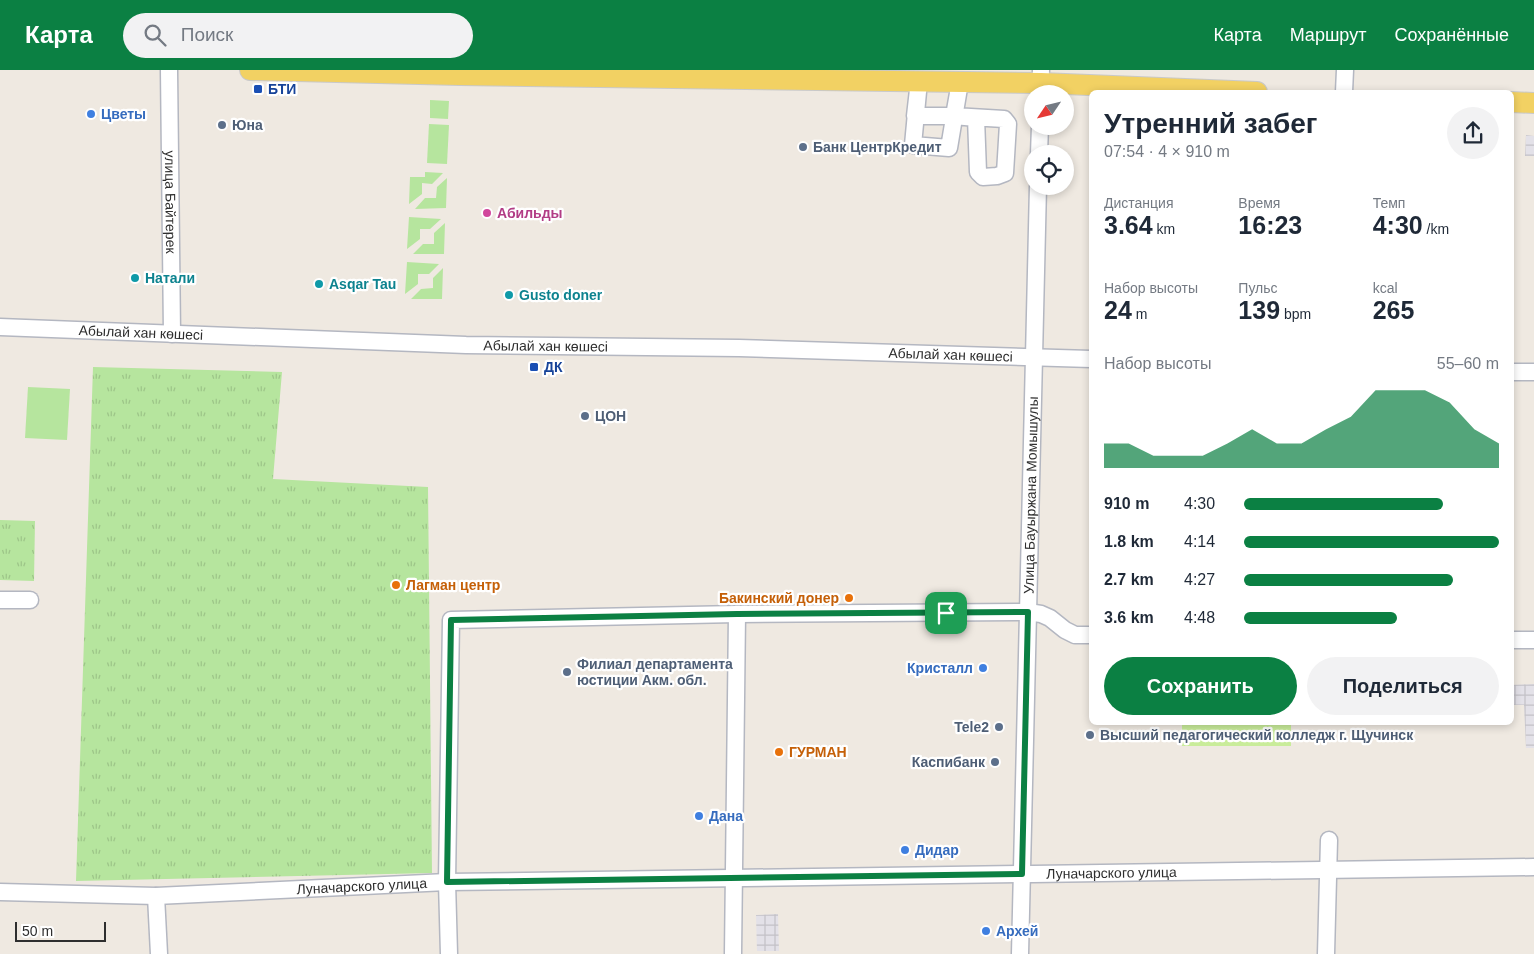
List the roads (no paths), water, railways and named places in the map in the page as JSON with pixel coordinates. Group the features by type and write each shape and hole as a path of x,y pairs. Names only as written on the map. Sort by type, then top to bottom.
{"main road":[{"path":"250,70 758,74 919,81 1041,82 1214,90"},
{"path":"1514,102 1534,103"}],"street":[{"name":"улица Байтерек","path":"169,70 172,334"},
{"path":"1344,90 1345,70"},
{"path":"919,81 913,145 949,148 960,82"},
{"path":"916,116 976,118"},
{"name":"Улица Бауыржана Момышулы","path":"1020,954 1038,195"},
{"name":"Абылай хан көшесі","path":"0,328 466,345 739,348 1089,359"},
{"path":"1514,372 1534,372"},
{"path":"0,600 30,600"},
{"path":"449,954 447,882 451,620 737,614 1028,612 1042,614 1075,635 1089,635"},
{"path":"733,954 737,614"},
{"path":"1514,640 1534,640"},
{"path":"1326,954 1329,840"},
{"name":"Луначарского улица","path":"0,892 156,896 447,882 1534,867"},
{"path":"156,896 158,954"}],"place":[{"name":"БТИ","path":"258,89"},
{"name":"Цветы","path":"91,114"},
{"name":"Юна","path":"222,125"},
{"name":"Банк ЦентрКредит","path":"803,147"},
{"name":"Абильды","path":"487,213"},
{"name":"Натали","path":"135,278"},
{"name":"Asqar Tau","path":"319,284"},
{"name":"Gusto doner","path":"509,295"},
{"name":"ДК","path":"534,367"},
{"name":"ЦОН","path":"585,416"},
{"name":"Лагман центр","path":"396,585"},
{"name":"Бакинский донер","path":"849,598"},
{"name":"Кристалл","path":"983,668"},
{"name":"Филиал департамента юстиции Акм. обл.","path":"567,672"},
{"name":"Tele2","path":"999,727"},
{"name":"Высший педагогический колледж г. Щучинск","path":"1090,735"},
{"name":"ГУРМАН","path":"779,752"},
{"name":"Каспибанк","path":"995,762"},
{"name":"Дана","path":"699,816"},
{"name":"Дидар","path":"905,850"},
{"name":"Архей","path":"986,931"}]}
